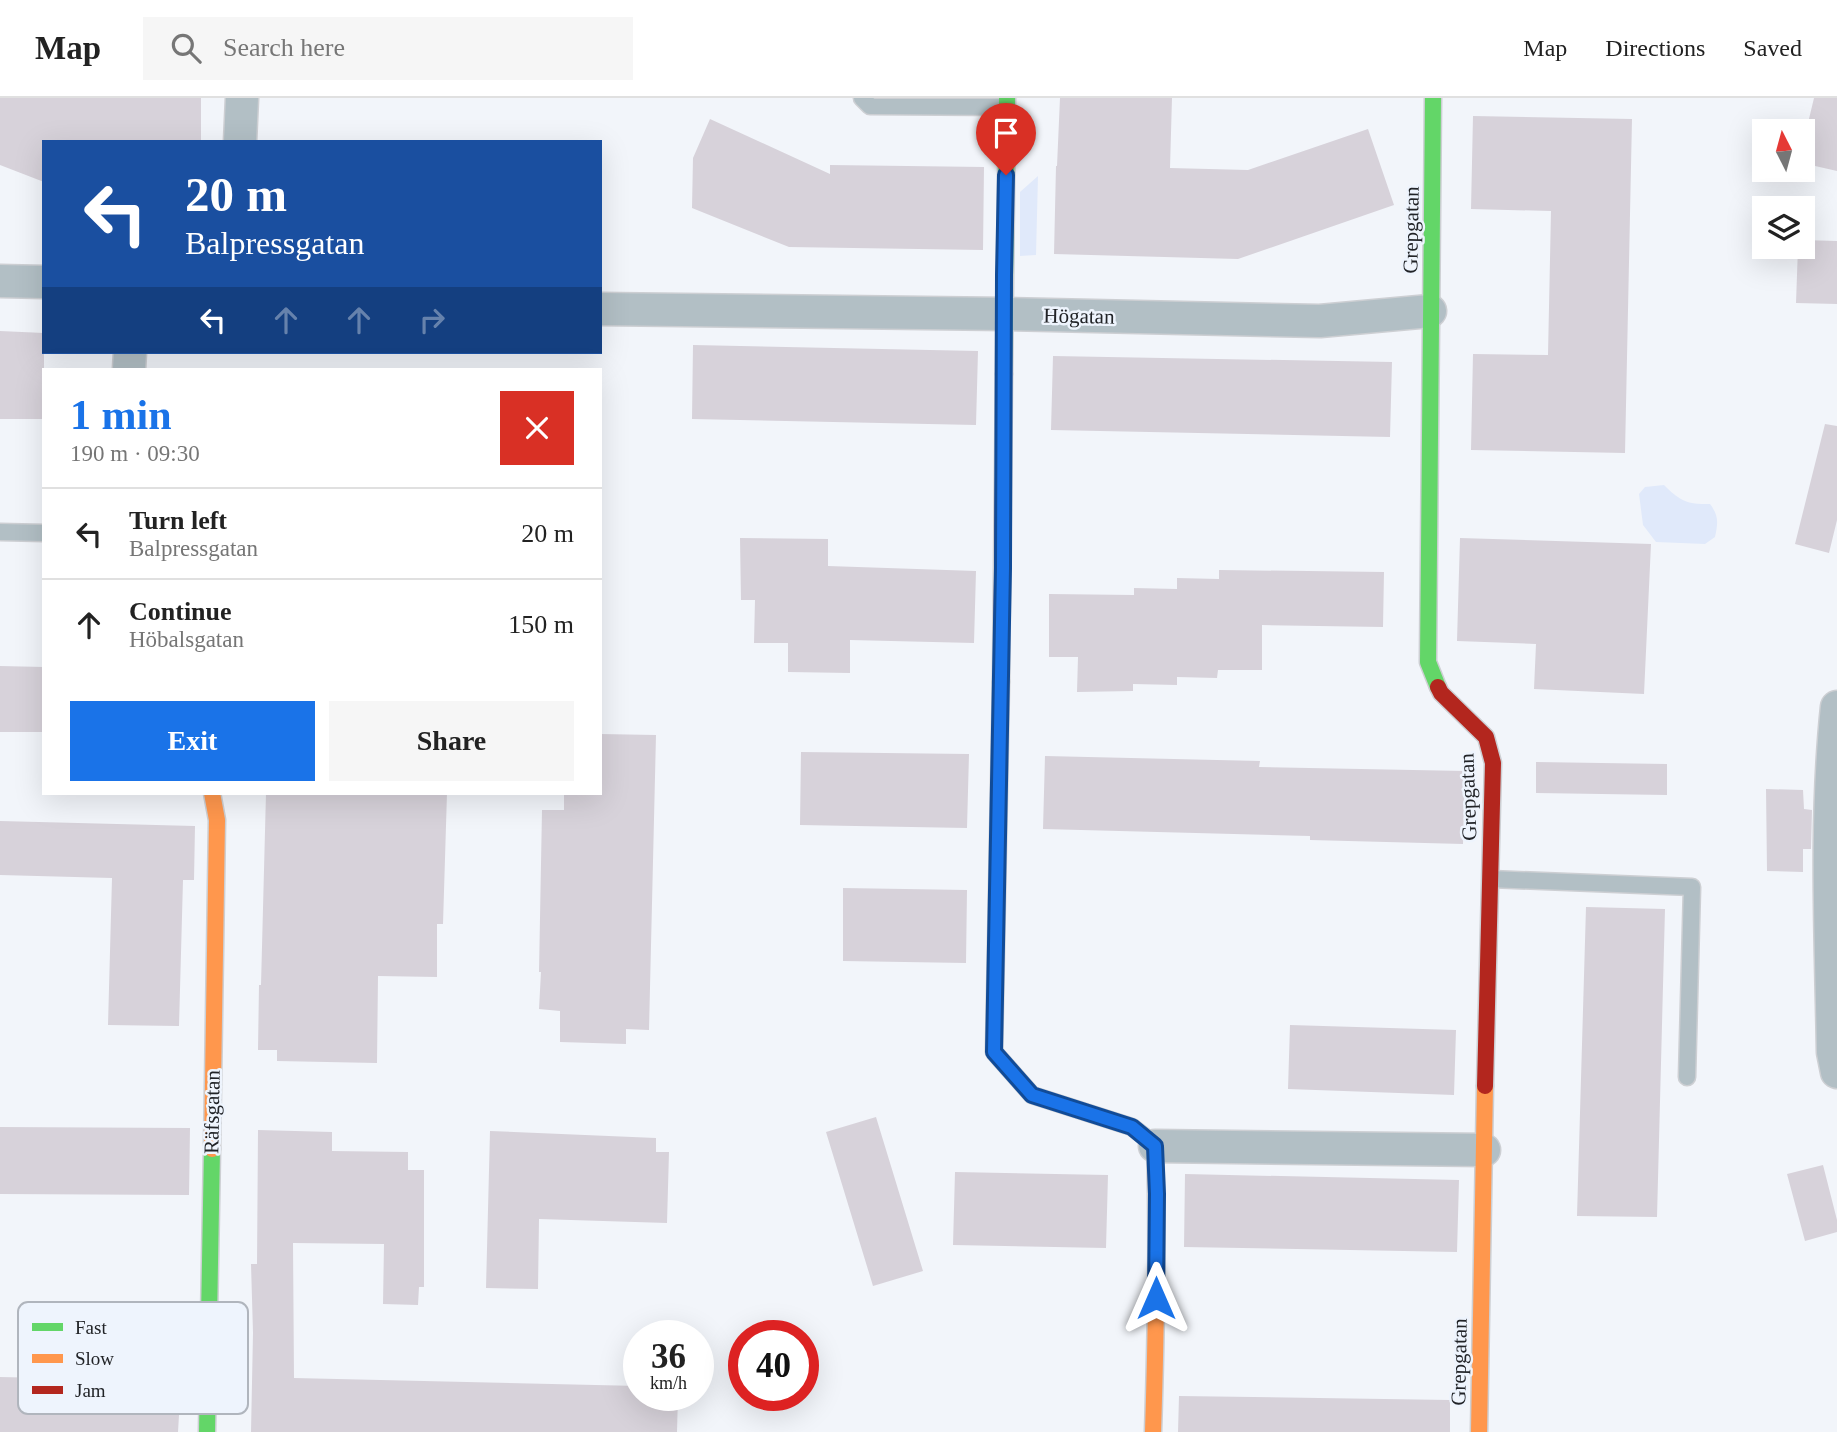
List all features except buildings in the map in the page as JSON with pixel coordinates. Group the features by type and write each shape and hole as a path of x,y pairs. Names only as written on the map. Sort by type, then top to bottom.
{"street":[{"path":"240,140 242,98"},
{"name":"Grepgatan","path":"1433,98 1428,663 1441,693 1486,737 1493,763 1479,1432"},
{"path":"1007,103 1003,568 994,1052 1032,1095 1132,1127 1155,1146 1484,1150"},
{"path":"0,281 42,282"},
{"name":"Högatan","path":"602,309 1320,321 1430,311"},
{"path":"1837,707 1832,749 1830,885 1833,1052 1837,1072"},
{"name":"Räfsgatan","path":"209,1302 217,820 212,795"},
{"path":"1153,1432 1157,1220 1155,1146"},
{"name":"Räfsgatan","path":"207,1414 207,1432"}],"lane":[{"path":"862,98 870,106 1007,103"},
{"path":"0,532 42,533"},
{"path":"1490,879 1692,887 1687,1077"}],"shaded area":[{"path":"1038,176 1036,255 1020,256 1020,192"},
{"path":"1664,485 1684,500 1695,504 1710,504 1717,520 1715,537 1705,544 1656,542 1643,525 1639,494 1645,487"}],"traffic: fast":[{"path":"1004,374 1007,98"},
{"path":"1433,98 1428,662 1438,687"},
{"path":"1001,682 994,1052 1032,1095 1132,1127 1145,1137"},
{"path":"209,1302 212,1149"},
{"path":"207,1414 207,1432"}],"traffic: slow":[{"path":"212,795 217,820 212,1149"},
{"path":"1479,1432 1485,1086"},
{"path":"1145,1137 1155,1146 1153,1432"}],"traffic: jam":[{"path":"1001,682 1004,374"},
{"path":"1438,687 1486,737 1493,763 1485,1086"}],"route":[{"path":"1006,175 1003,568 994,1052 1032,1095 1132,1127 1155,1146 1156,1298"}]}
